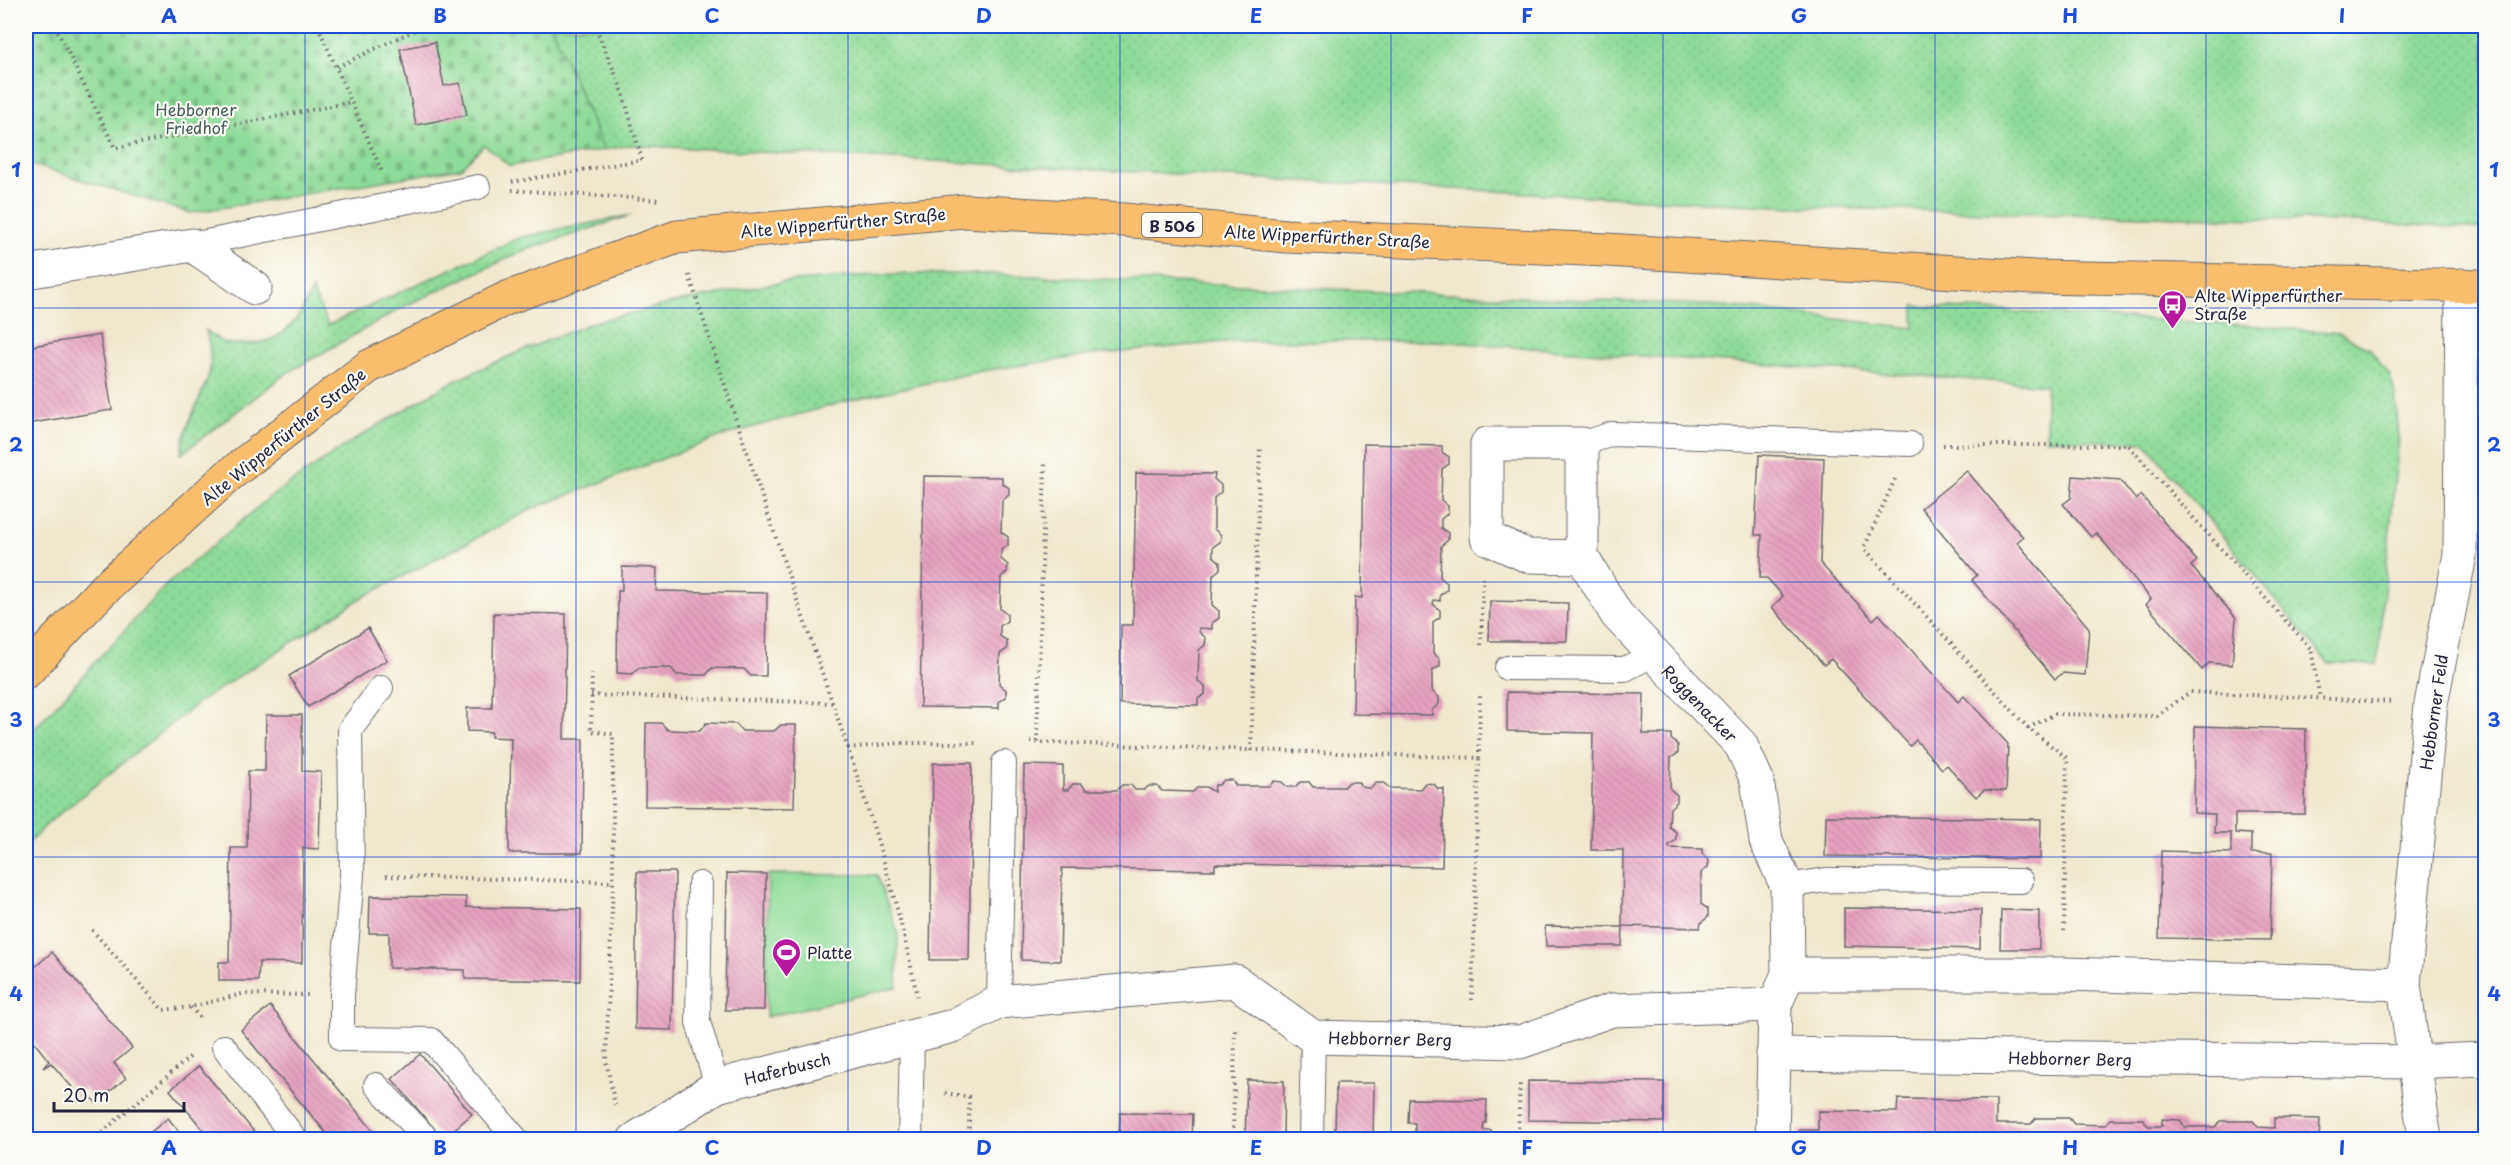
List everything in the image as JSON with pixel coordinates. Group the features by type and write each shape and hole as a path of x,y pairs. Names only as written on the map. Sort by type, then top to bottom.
{"main road":[{"name":"Alte Wipperfürther Straße","path":"26,672 100,593 228,476 368,368 507,298 677,237 965,211 1124,220 1286,236 1606,250 2035,277 2474,285"}],"street":[{"path":"26,272 192,245 255,288"},
{"name":"Hebborner Feld","path":"2425,1140 2404,984 2431,704 2460,555 2474,285"},
{"path":"1487,444 1582,444 1582,557 1528,556 1487,538 1487,444"},
{"name":"Roggenacker","path":"1582,557 1617,615 1741,745 1757,780 1766,841 1787,886 1788,974"},
{"path":"1772,1140 1775,1005 1788,974 2064,974 2404,984"},
{"path":"930,1032 999,1002 1235,981"},
{"name":"Hebborner Berg","path":"1235,981 1313,1036 1520,1042 1612,1010 1775,1005"},
{"name":"Haferbusch","path":"634,1140 717,1086 930,1032"},
{"name":"Hebborner Berg","path":"1773,1054 2415,1062 2486,1059"}],"lane":[{"path":"192,245 478,187"},
{"path":"1582,444 1612,434 1910,444"},
{"path":"1508,668 1625,669 1654,654"},
{"path":"381,688 350,730 352,875 342,995 342,1039 431,1040 517,1140"},
{"path":"999,1002 1004,763"},
{"path":"1787,886 1826,880 2021,881"},
{"path":"700,884 698,1022 717,1086"},
{"path":"910,1140 930,1032"},
{"path":"1311,1140 1313,1036"},
{"path":"224,1047 296,1140"},
{"path":"376,1084 428,1140"}],"path":[{"path":"55,26 115,148 352,102"},
{"path":"318,26 395,203"},
{"path":"337,67 423,26"},
{"path":"478,187 642,160 622,90 595,26"},
{"path":"478,187 669,200 677,237"},
{"path":"695,293 848,748 907,941 930,1032 926,1069 945,1093 969,1097 969,1140"},
{"path":"2064,974 2067,758 2028,728 1864,548 1910,444 2128,445 2311,649 2320,699"},
{"path":"1251,751 1260,446"},
{"path":"1037,742 1045,463"},
{"path":"1480,652 1481,598"},
{"path":"592,673 591,731 613,734 613,882 606,1060 615,1106"},
{"path":"2028,728 2055,714 2157,716 2190,692 2431,704"},
{"path":"591,695 832,703"},
{"path":"1470,1040 1480,715"},
{"path":"848,748 901,743 984,743"},
{"path":"1026,743 1479,758"},
{"path":"352,875 613,882"},
{"path":"92,930 163,1010 191,1008 242,994 342,995"},
{"path":"1233,1140 1235,981"},
{"path":"1518,1140 1520,1042"},
{"path":"93,1140 197,1051"}],"green space":[{"name":"Hebborner Friedhof","path":"26,26 551,26 604,150 510,166 484,145 461,168 190,213 26,163"},
{"path":"551,26 2485,26 2485,229 2337,221 1793,207 630,145 604,150"},
{"path":"632,215 523,251 405,306 287,373 181,454 185,433 209,372 210,354 206,330 220,341 229,344 257,343 268,340 287,329 301,312 312,290 328,325 521,237"},
{"path":"885,274 989,274 1726,306 1914,328 1914,306 2246,325 2340,333 2370,349 2390,376 2395,393 2399,437 2377,664 2328,663 2145,443 2046,439 2046,385 1435,341 1235,341 1092,355 982,371 851,400 722,436 534,508 363,597 200,701 47,824 26,846 26,738 166,585 271,496 357,438 448,384 516,353 594,322 682,301 782,282"},
{"path":"768,874 877,875 898,933 897,987 766,1017"}],"building":[{"path":"435,42 444,86 460,83 467,115 416,125 400,49"},
{"path":"100,335 112,410 26,424 26,347"},
{"path":"1364,444 1442,446 1442,452 1449,457 1449,464 1442,469 1441,500 1448,506 1448,513 1441,519 1441,528 1448,533 1448,540 1441,546 1440,577 1447,583 1447,590 1440,595 1440,601 1434,600 1433,604 1440,610 1440,617 1433,622 1433,653 1440,659 1440,666 1432,671 1432,691 1439,697 1439,704 1432,710 1432,715 1353,714 1355,597 1362,598"},
{"path":"1759,455 1824,458 1820,563 1873,620 1879,614 1958,702 1964,696 2008,744 2006,791 1984,790 1976,797 1947,765 1942,769 1916,740 1910,746 1831,659 1824,665 1772,607 1783,596 1767,578 1760,578 1762,535 1755,535"},
{"path":"1967,471 2023,537 2017,542 2089,628 2085,675 2063,673 2055,679 1972,580 1977,575 1921,508"},
{"path":"1136,473 1215,474 1214,479 1221,485 1221,492 1214,498 1214,529 1221,535 1220,542 1213,547 1213,556 1220,562 1220,569 1213,575 1212,605 1219,611 1219,618 1212,623 1212,629 1199,628 1199,632 1206,638 1205,645 1199,650 1198,681 1205,687 1205,694 1198,699 1198,705 1120,704 1121,625 1133,625"},
{"path":"924,476 1002,477 1002,483 1009,488 1009,495 1002,501 1001,532 1008,537 1008,545 1001,550 1001,559 1008,565 1007,572 1001,577 1000,609 1007,614 1007,621 1000,626 1000,636 1007,641 1007,649 1000,654 999,684 1006,690 1006,697 999,702 999,708 920,707"},
{"path":"2073,476 2120,480 2136,500 2141,495 2197,561 2191,566 2236,618 2232,665 2209,663 2202,670 2146,604 2151,599 2124,566 2096,533 2091,537 2063,504 2071,498"},
{"path":"622,567 657,568 656,591 767,593 766,676 751,676 744,669 712,668 706,675 677,675 671,668 639,668 632,674 617,673 618,591 622,591"},
{"path":"1490,601 1568,603 1567,641 1489,641"},
{"path":"494,613 566,614 564,739 583,739 582,853 509,853 511,738 491,737 492,732 467,731 467,708 492,708"},
{"path":"368,628 387,660 308,707 289,676"},
{"path":"1507,692 1644,694 1643,734 1671,734 1671,739 1678,745 1678,753 1671,758 1670,789 1677,795 1677,802 1670,808 1669,827 1676,832 1676,840 1669,845 1669,848 1702,849 1702,854 1709,860 1708,867 1701,873 1701,904 1708,909 1708,917 1701,923 1700,928 1622,926 1623,850 1591,850 1593,733 1507,731"},
{"path":"266,715 302,715 302,771 321,772 319,849 303,848 302,963 259,962 258,981 219,981 219,962 229,962 231,848 247,848 248,771 265,771"},
{"path":"646,723 661,723 668,730 700,731 706,723 736,724 742,731 774,731 781,725 796,725 794,808 645,806"},
{"path":"2195,726 2306,729 2305,814 2235,814 2235,833 2251,834 2251,853 2272,853 2270,940 2159,938 2161,851 2231,853 2231,833 2214,833 2215,814 2194,813"},
{"path":"933,763 972,763 969,960 930,960"},
{"path":"1024,765 1063,766 1063,790 1068,790 1073,784 1082,784 1086,790 1117,790 1122,785 1131,785 1135,790 1157,786 1162,791 1193,792 1198,787 1206,787 1214,792 1215,785 1219,785 1224,780 1232,780 1236,786 1269,786 1274,781 1282,782 1287,787 1295,787 1300,782 1309,782 1313,787 1344,787 1349,782 1358,782 1362,787 1367,788 1371,788 1376,783 1384,783 1389,788 1420,789 1425,783 1434,784 1438,789 1444,789 1442,867 1215,864 1215,870 1062,868 1060,961 1021,960"},
{"path":"1826,816 2041,819 2040,859 1825,856"},
{"path":"637,872 675,872 672,1030 635,1029"},
{"path":"727,873 766,874 764,1010 725,1010"},
{"path":"370,896 466,897 466,907 581,909 580,981 465,979 465,970 389,968 389,933 369,933"},
{"path":"1844,908 1981,910 1980,949 1844,946"},
{"path":"2001,910 2039,911 2039,949 2000,949"},
{"path":"1545,926 1623,927 1622,946 1546,946"},
{"path":"52,952 132,1048 114,1063 126,1078 96,1103 84,1088 70,1100 68,1098 76,1092 51,1063 43,1068 49,1061 26,1032 26,975"},
{"path":"270,1006 381,1140 332,1140 266,1061 241,1030"},
{"path":"420,1054 472,1114 443,1139 392,1079"},
{"path":"199,1066 261,1140 212,1140 170,1090"},
{"path":"1247,1080 1284,1081 1283,1140 1245,1140"},
{"path":"1528,1081 1664,1082 1664,1122 1528,1120"},
{"path":"1336,1083 1374,1083 1373,1140 1335,1140"},
{"path":"1409,1099 1487,1100 1486,1123 1484,1123 1483,1130 1491,1130 1490,1140 1415,1140 1415,1123 1408,1123"},
{"path":"1898,1099 1996,1100 1996,1124 2031,1124 2036,1118 2069,1118 2074,1124 2105,1125 2110,1119 2143,1119 2148,1126 2162,1126 2162,1119 2180,1120 2185,1127 2215,1127 2220,1121 2253,1121 2258,1127 2274,1128 2274,1118 2320,1119 2319,1140 1798,1140 1799,1130 1818,1130 1818,1111 1897,1112"},
{"path":"1120,1113 1193,1114 1192,1140 1119,1140"},
{"path":"168,1118 186,1140 141,1140"}],"place":[{"name":"Alte Wipperfürther Straße","path":"2173,330"},
{"name":"Platte","path":"786,978"}]}
